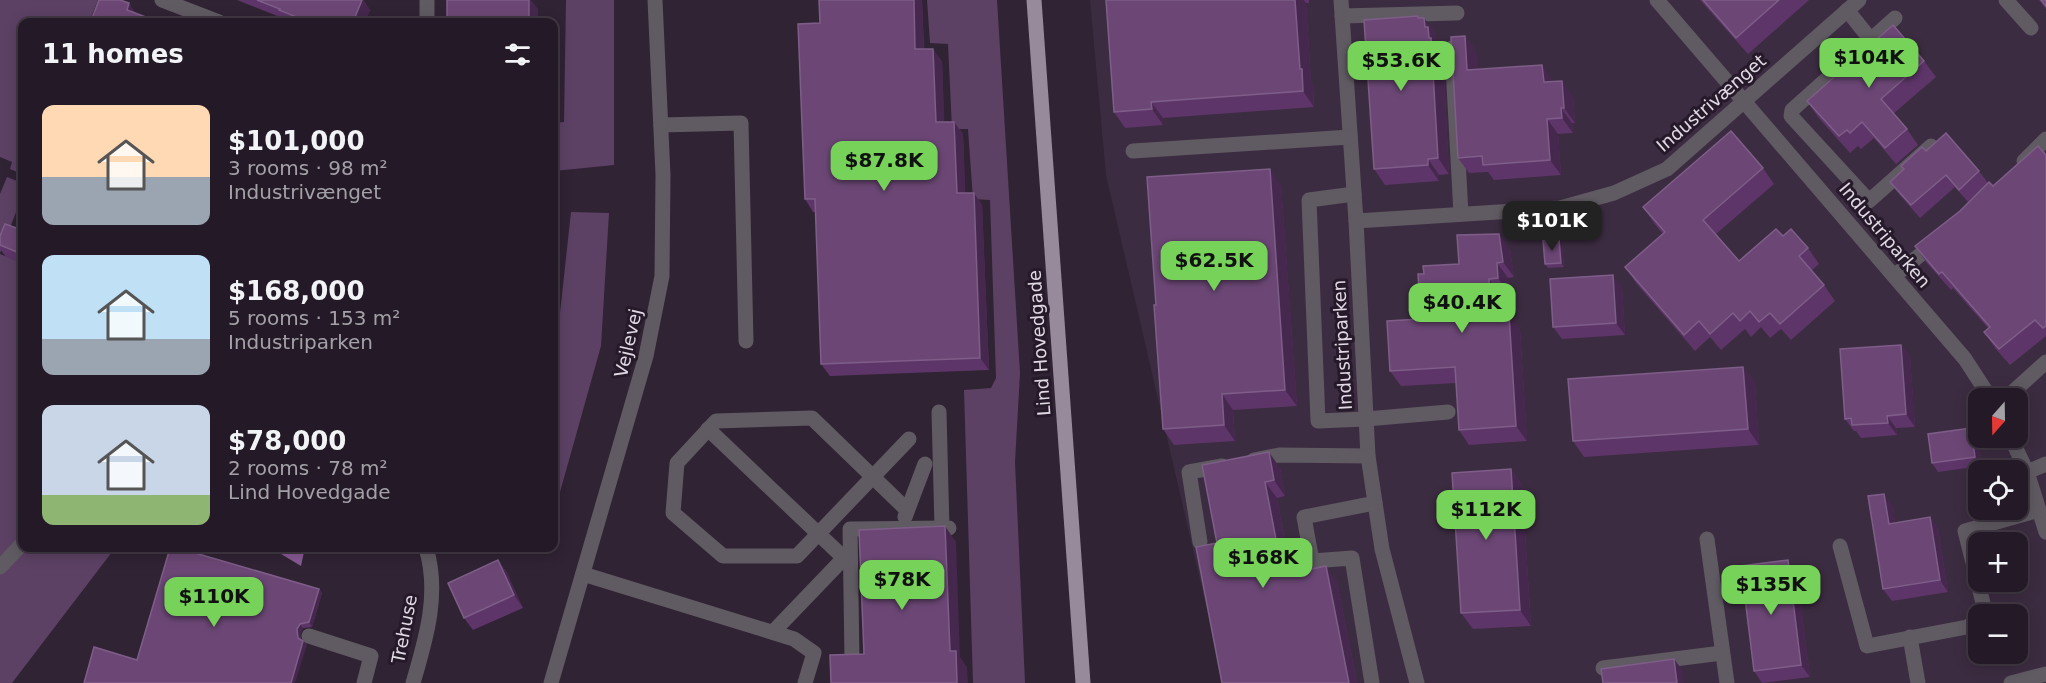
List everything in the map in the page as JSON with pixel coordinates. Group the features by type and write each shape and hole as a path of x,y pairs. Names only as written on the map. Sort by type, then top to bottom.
{"main road":[{"name":"Lind Hovedgade","path":"1034,0 1083,683"}],"street":[{"path":"162,0 209,18"},
{"path":"427,0 427,18"},
{"name":"Vejlevej","path":"551,683 646,356 662,276 663,175 655,0"},
{"name":"Industriparken","path":"1341,0 1356,221 1368,456 1382,549 1417,683"},
{"name":"Industriparken","path":"1657,0 1965,359 1984,388"},
{"path":"2006,0 2031,28"},
{"path":"1853,5 1871,40"},
{"name":"Industrivænget","path":"1356,221 1560,208 1614,193 1667,169 1853,5"},
{"path":"1342,16 1457,13"},
{"path":"1895,18 1792,110 1791,116 1869,201 1931,146"},
{"path":"1452,48 1461,214"},
{"path":"661,125 741,123 746,341"},
{"path":"1133,152 1350,137"},
{"path":"2014,171 2046,139"},
{"path":"1803,169 1824,152"},
{"path":"1354,194 1309,200 1318,422 1448,412"},
{"path":"1894,276 1947,234"},
{"path":"2017,388 2046,362"},
{"path":"852,660 847,558 850,529 946,528 939,412"},
{"path":"908,510 873,477 812,418 716,421 677,463 674,513 723,556 796,556 873,477 909,439"},
{"path":"708,429 847,558"},
{"path":"1200,542 1189,472 1279,455 1368,456"},
{"path":"900,528 925,464"},
{"path":"2028,472 2046,464"},
{"path":"2028,475 2046,532"},
{"path":"1372,683 1352,558 1312,561 1304,517 1375,503"},
{"path":"1983,604 1965,531 2039,510"},
{"path":"1707,539 1727,683"},
{"path":"1840,546 1867,646 1968,626"},
{"path":"0,567 18,548"},
{"name":"Trehuse","path":"413,683 427,634 433,596 427,552"},
{"path":"773,632 847,558"},
{"path":"583,573 794,639 814,653 805,683"},
{"path":"309,636 371,656 364,683"},
{"path":"1910,637 1918,683"},
{"path":"1603,668 1722,653"},
{"path":"2011,683 2046,674"}],"shaded area":[{"path":"0,0 98,0 91,18 18,18 18,172 10,169 12,162 0,157"},
{"path":"566,0 614,0 614,165 558,171 558,123 564,122"},
{"path":"927,0 997,0 1020,373 1015,462 1025,683 973,683 964,390 991,388 996,378 990,200 973,199 968,129 952,129 948,44 930,43"},
{"path":"1090,0 2046,0 2046,683 1224,683 1106,175"},
{"path":"7,177 18,181 18,207 0,253 0,194"},
{"path":"571,212 609,213 601,346 560,492 558,491 558,320"},
{"path":"0,254 18,261 18,552 112,552 12,683 0,683"},
{"path":"278,552 304,552 301,566"}],"building":[{"path":"99,0 120,0 129,3 127,10 148,18 92,18"},
{"path":"257,0 362,0 355,18 299,18"},
{"path":"447,0 529,0 529,18 447,18"},
{"path":"819,0 914,0 915,49 933,49 936,122 954,122 957,193 974,193 980,358 821,364 815,199 805,199 798,24 820,23"},
{"path":"1106,0 1295,0 1303,91 1151,102 1152,109 1114,112"},
{"path":"1703,0 1779,0 1736,38"},
{"path":"1418,16 1418,18 1424,18 1425,27 1428,27 1429,38 1431,38 1438,158 1428,159 1428,165 1374,169 1364,20"},
{"path":"1893,25 1924,61 1881,99 1907,129 1885,148 1862,122 1850,133 1847,130 1839,136 1807,101"},
{"path":"1465,36 1467,70 1542,65 1544,82 1562,81 1564,108 1561,108 1562,118 1547,119 1550,160 1483,165 1482,156 1458,158 1451,37"},
{"path":"1731,131 1763,168 1703,220 1739,261 1776,229 1783,236 1791,229 1808,248 1799,256 1824,285 1780,324 1770,313 1759,322 1750,311 1740,321 1733,313 1710,334 1699,321 1684,335 1625,267 1665,232 1643,207"},
{"path":"1946,133 1979,171 1959,190 1946,175 1911,205 1890,182 1904,169 1901,166 1922,147 1926,151"},
{"path":"2038,146 2046,155 2046,326 2043,328 2035,320 1999,349 1984,332 1990,327 1942,272 1939,274 1915,246 1960,211 1989,182 1993,186"},
{"path":"1270,169 1285,390 1222,394 1224,425 1163,429 1147,177"},
{"path":"5,224 18,229 17,252 0,245 0,236"},
{"path":"1499,234 1503,262 1497,263 1498,278 1489,279 1491,315 1509,314 1516,426 1459,430 1455,367 1390,371 1387,321 1421,319 1418,274 1424,274 1423,266 1459,264 1457,235"},
{"path":"1559,239 1561,263 1545,264 1543,240"},
{"path":"1613,275 1616,323 1553,327 1550,279"},
{"path":"1901,345 1906,414 1887,416 1888,423 1852,425 1851,418 1845,419 1840,349"},
{"path":"1743,367 1748,429 1573,441 1568,379"},
{"path":"1968,428 1968,448 1974,448 1975,457 1932,463 1928,434"},
{"path":"1269,452 1274,480 1265,482 1280,560 1299,556 1302,571 1326,566 1349,683 1222,683 1196,547 1217,543 1202,465"},
{"path":"1511,469 1520,610 1461,613 1452,473"},
{"path":"1884,494 1889,524 1930,517 1940,580 1883,589 1868,496"},
{"path":"945,526 950,651 956,651 957,683 831,683 830,655 864,654 859,530"},
{"path":"169,552 192,552 319,589 309,622 300,624 297,629 298,638 303,641 291,683 84,683 94,647 137,660"},
{"path":"498,560 514,595 464,618 448,583"},
{"path":"1788,560 1801,665 1754,671 1741,566"},
{"path":"1674,659 1677,683 1603,683 1601,669"}]}
